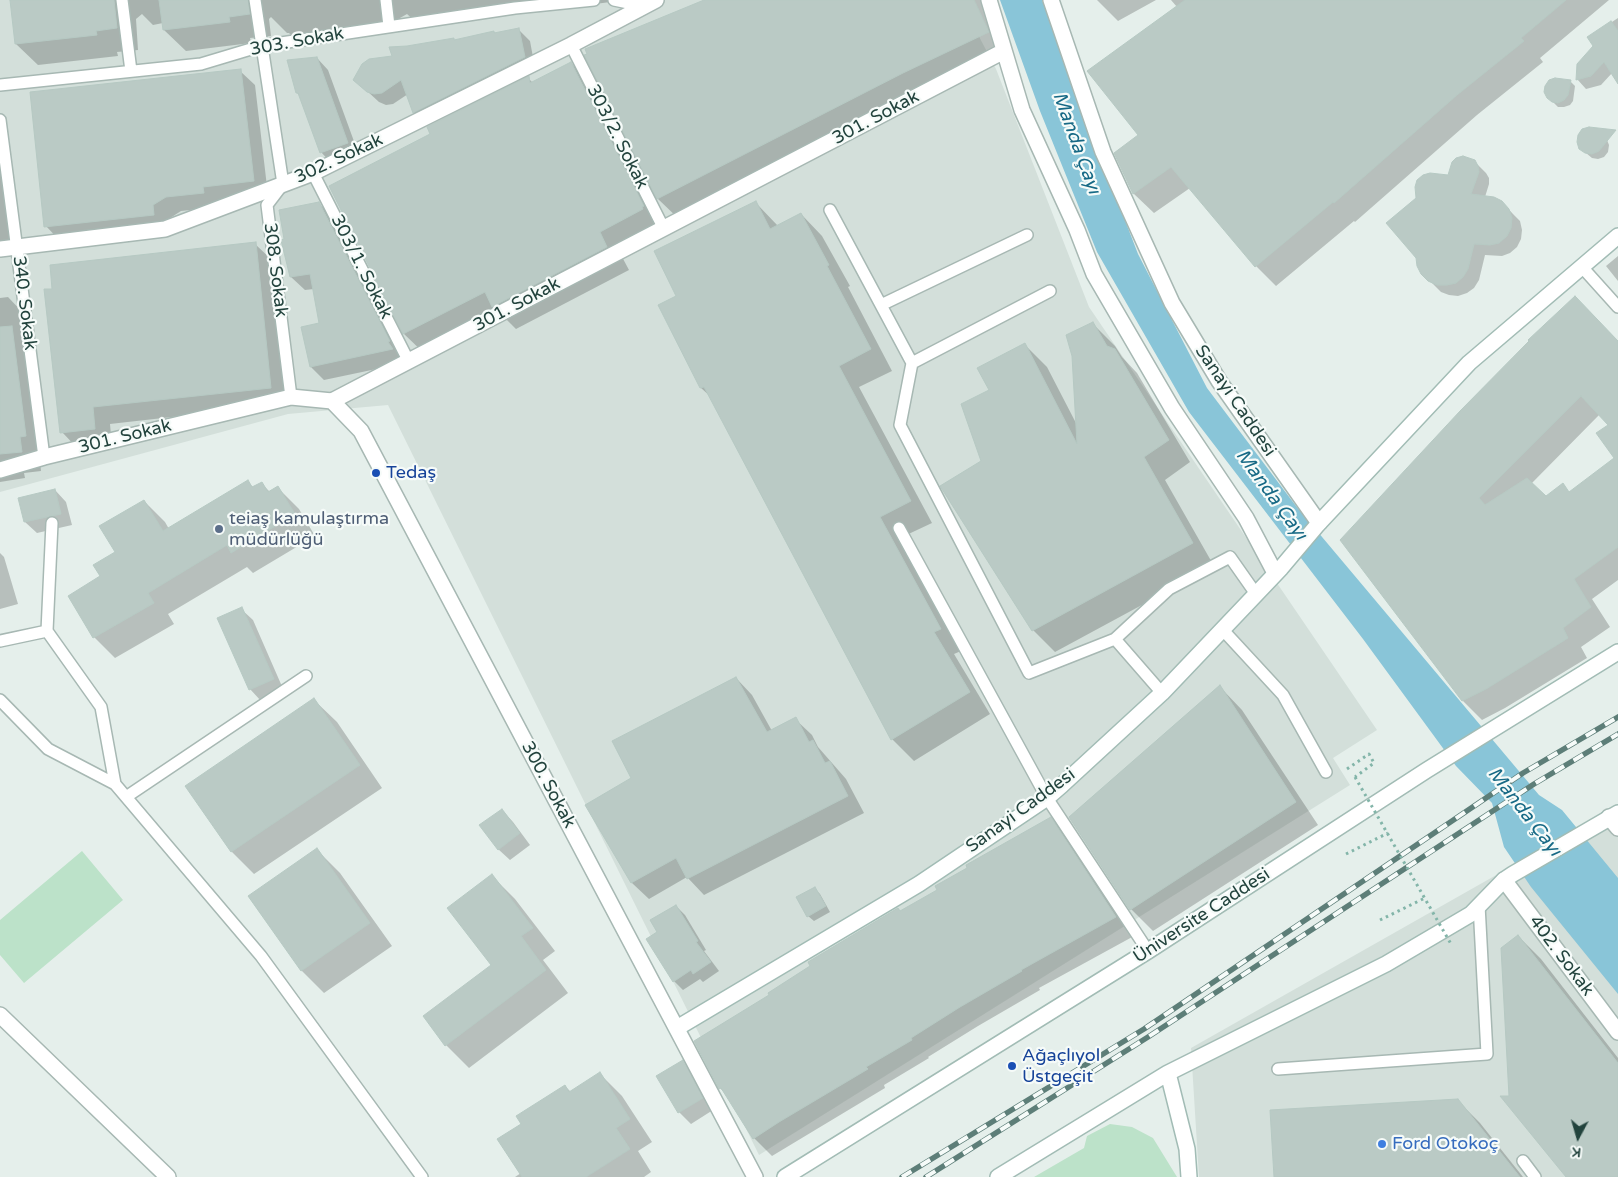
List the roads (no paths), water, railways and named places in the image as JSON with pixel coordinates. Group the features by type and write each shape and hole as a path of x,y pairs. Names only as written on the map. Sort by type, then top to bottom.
{"street":[{"path":"989,0 1022,110 1077,230 1094,274 1172,408 1246,518 1278,570"},
{"name":"Sanayi Caddesi","path":"1051,0 1103,152 1172,304 1220,382 1316,526"},
{"name":"302. Sokak","path":"0,249 165,230 313,173 571,45 647,2"},
{"name":"301. Sokak","path":"0,470 44,457 291,397 332,401 1004,52"},
{"name":"Sanayi Caddesi","path":"676,1028 919,884 1047,798 1162,693 1469,363 1618,236"},
{"name":"300. Sokak","path":"332,401 361,431 755,1177"},
{"name":"Üniversite Caddesi","path":"785,1177 1148,951 1427,770 1618,652"},
{"path":"998,1177 1168,1073 1386,964 1471,914 1508,877 1588,829 1615,819"},
{"name":"402. Sokak","path":"1508,877 1618,1032"},
{"path":"0,1015 168,1177"},
{"path":"1168,1073 1187,1149 1189,1177"}],"lane":[{"path":"122,0 131,71"},
{"path":"255,0 283,184"},
{"path":"386,0 389,26"},
{"name":"303. Sokak","path":"0,85 201,64 261,46 514,4 594,0"},
{"path":"614,0 647,2"},
{"name":"303/2. Sokak","path":"571,45 664,229"},
{"name":"340. Sokak","path":"0,120 44,457"},
{"name":"303/1. Sokak","path":"313,173 409,362"},
{"name":"308. Sokak","path":"283,184 267,206 291,397"},
{"path":"830,210 912,363 900,425 1029,673 1115,639 1170,589 1230,557 1256,594"},
{"path":"881,305 1027,235"},
{"path":"1582,267 1618,307"},
{"path":"912,363 1050,291"},
{"path":"52,523 47,631 101,707 115,784"},
{"path":"899,528 1047,798 1148,951"},
{"path":"1222,629 1283,695 1326,772"},
{"path":"0,640 47,631"},
{"path":"1115,639 1162,693"},
{"path":"126,797 306,676"},
{"path":"0,700 48,749 115,784 261,956 422,1177"},
{"path":"1278,1069 1487,1054 1479,905"},
{"path":"1523,1161 1535,1177"}],"water":[{"name":"Manda Çayı","path":"1000,0 1042,0 1138,254 1207,388 1296,506 1539,795 1562,810 1618,878 1618,994 1531,887 1504,847 1492,803 1456,766 1363,639 1189,412 1097,252 1040,111"}],"railway":[{"path":"902,1177 1144,1029 1523,773 1618,717"},
{"path":"926,1177 1148,1037 1534,784 1618,734"}],"place":[{"name":"Tedaş","path":"376,473"},
{"name":"teiaş kamulaştırma müdürlüğü","path":"219,529"},
{"name":"Ağaçlıyol Üstgeçit","path":"1012,1066"},
{"name":"Ford Otokoç","path":"1382,1144"}]}
